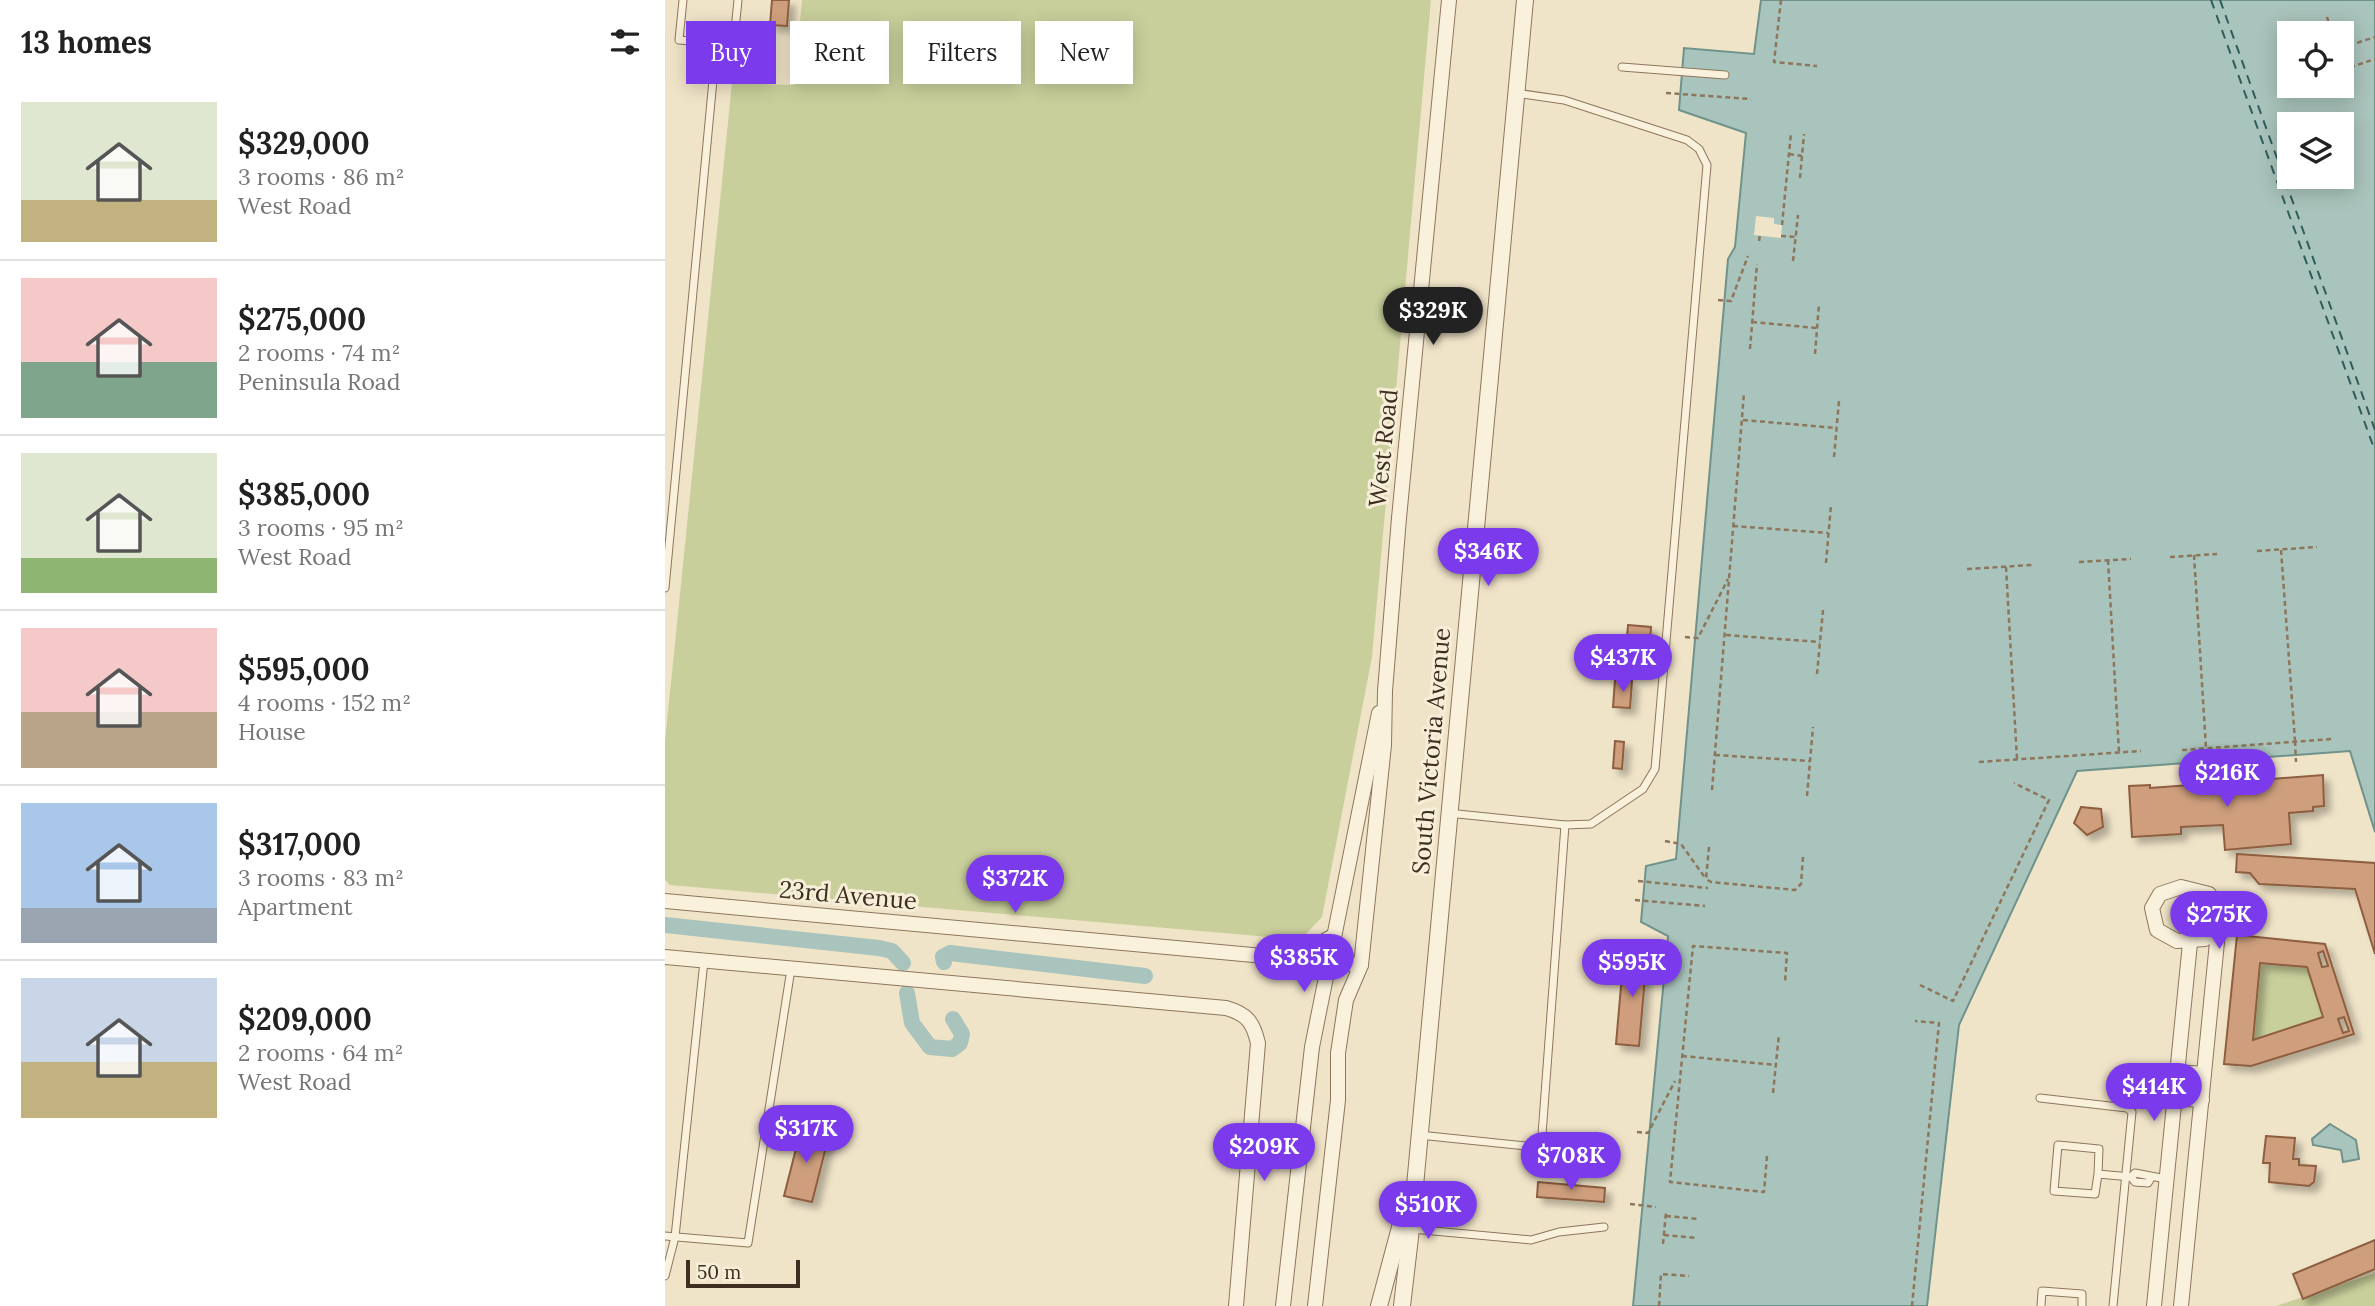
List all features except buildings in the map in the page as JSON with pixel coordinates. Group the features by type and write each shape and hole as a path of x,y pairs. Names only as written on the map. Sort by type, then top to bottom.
{"street":[{"name":"West Road","path":"1315,1306 1336,1114 1338,1053 1346,1000 1361,965 1384,745 1385,691 1449,0"},
{"name":"South Victoria Avenue","path":"1402,1306 1412,1229 1418,1135 1525,0"},
{"name":"West Road","path":"1283,1306 1312,1047 1327,960 1385,691"},
{"path":"2181,1306 2219,922 2218,906 2202,890 2173,887 2159,894 2151,916 2157,930 2169,940 2190,943 2212,935 2219,922"},
{"name":"23rd Avenue","path":"665,901 1361,965"},
{"path":"1295,958 1333,936"},
{"path":"2154,1306 2159,1178 2174,1098 2190,943"},
{"path":"665,957 1226,1008 1245,1014 1251,1021 1258,1043 1235,1306"},
{"path":"2177,1072 2204,1074"},
{"path":"2174,1098 2201,1100"},
{"name":"South Victoria Avenue","path":"1379,1306 1415,1172"}],"lane":[{"path":"683,0 679,40 686,41"},
{"path":"736,21 738,0"},
{"path":"1622,67 1725,75"},
{"path":"665,588 713,84"},
{"path":"1448,813 1565,825 1598,821 1643,789 1655,769 1708,168 1702,151 1687,140 1564,100 1516,93"},
{"path":"1541,1148 1565,825"},
{"path":"665,1276 675,1237 704,961"},
{"path":"665,1236 748,1243 791,969"},
{"path":"2040,1098 2127,1108 2131,1112 2128,1177 2113,1306"},
{"path":"1418,1135 1615,1155"},
{"path":"2058,1145 2099,1149 2098,1174 2095,1194 2054,1191 2058,1145"},
{"path":"2098,1174 2128,1177 2135,1173 2159,1178"},
{"path":"1412,1229 1531,1240 1559,1232 1604,1227"},
{"path":"2041,1306 2042,1291 2082,1294 2082,1306"}],"path":[{"path":"1781,0 1774,62 1817,66"},
{"path":"2327,17 2328,21"},
{"path":"2354,44 2375,37"},
{"path":"2354,66 2375,59"},
{"path":"1666,93 1751,99"},
{"path":"1782,225 1791,133"},
{"path":"1801,178 1804,134"},
{"path":"1789,154 1803,156"},
{"path":"1793,261 1798,215"},
{"path":"1759,241 1760,236"},
{"path":"1781,236 1795,237"},
{"path":"1718,300 1731,301 1748,256"},
{"path":"1750,349 1757,264"},
{"path":"1815,354 1819,304"},
{"path":"1752,323 1817,328"},
{"path":"1712,790 1744,393"},
{"path":"1834,457 1839,401"},
{"path":"1742,420 1837,428"},
{"path":"1826,563 1831,505"},
{"path":"1733,526 1828,533"},
{"path":"2257,551 2317,547"},
{"path":"2281,550 2296,762"},
{"path":"2170,557 2217,554"},
{"path":"2194,555 2206,748"},
{"path":"2079,562 2131,559"},
{"path":"2108,560 2119,752"},
{"path":"1967,569 2032,565"},
{"path":"2006,567 2017,759"},
{"path":"1685,637 1698,638 1729,576"},
{"path":"1818,674 1823,610"},
{"path":"1725,635 1820,642"},
{"path":"1807,796 1813,727"},
{"path":"2182,750 2332,738"},
{"path":"1979,761 2141,751"},
{"path":"1715,755 1810,761"},
{"path":"1920,985 1954,1001 2049,800 2014,783"},
{"path":"1665,841 1678,842 1711,882 1795,890 1801,884 1803,857"},
{"path":"1706,879 1709,847"},
{"path":"1638,881 1708,888"},
{"path":"1635,900 1705,906"},
{"path":"1767,1156 1764,1192 1670,1182 1693,946 1787,953 1784,984"},
{"path":"1912,1306 1939,1023 1915,1021"},
{"path":"1773,1093 1779,1034"},
{"path":"1682,1056 1776,1065"},
{"path":"1637,1132 1648,1133 1675,1081"},
{"path":"1630,1204 1656,1207"},
{"path":"1663,1244 1666,1214 1698,1219"},
{"path":"1664,1235 1697,1238"},
{"path":"1659,1306 1661,1274 1689,1276"}],"green space":[{"path":"802,0 1431,0 1372,657 1322,917 1306,934 1282,938 670,885 665,880 665,741 732,84 889,84 889,21 800,21"},
{"path":"2260,963 2307,967 2323,1017 2253,1040"},
{"path":"2375,1273 2375,1306 2276,1306"}],"water":[{"path":"1761,0 2375,0 2375,832 2350,751 2077,771 1959,1025 1927,1306 1633,1306 1668,936 1641,922 1646,866 1676,859 1728,259 1735,247 1746,133 1679,110 1684,48 1754,54"},
{"path":"2330,1124 2356,1140 2359,1159 2343,1162 2341,1150 2313,1145 2312,1139"}],"pier":[{"path":"1756,216 1774,218 1774,224 1782,225 1781,238 1754,235"}],"waterway":[{"path":"665,925 879,948 892,951 903,963"},
{"path":"944,962 943,957 950,953 1145,976"},
{"path":"907,993 912,1023 930,1047 952,1049 960,1043 962,1034 953,1019"}],"ferry route":[{"path":"2211,0 2375,451"},
{"path":"2220,0 2375,430"}]}
